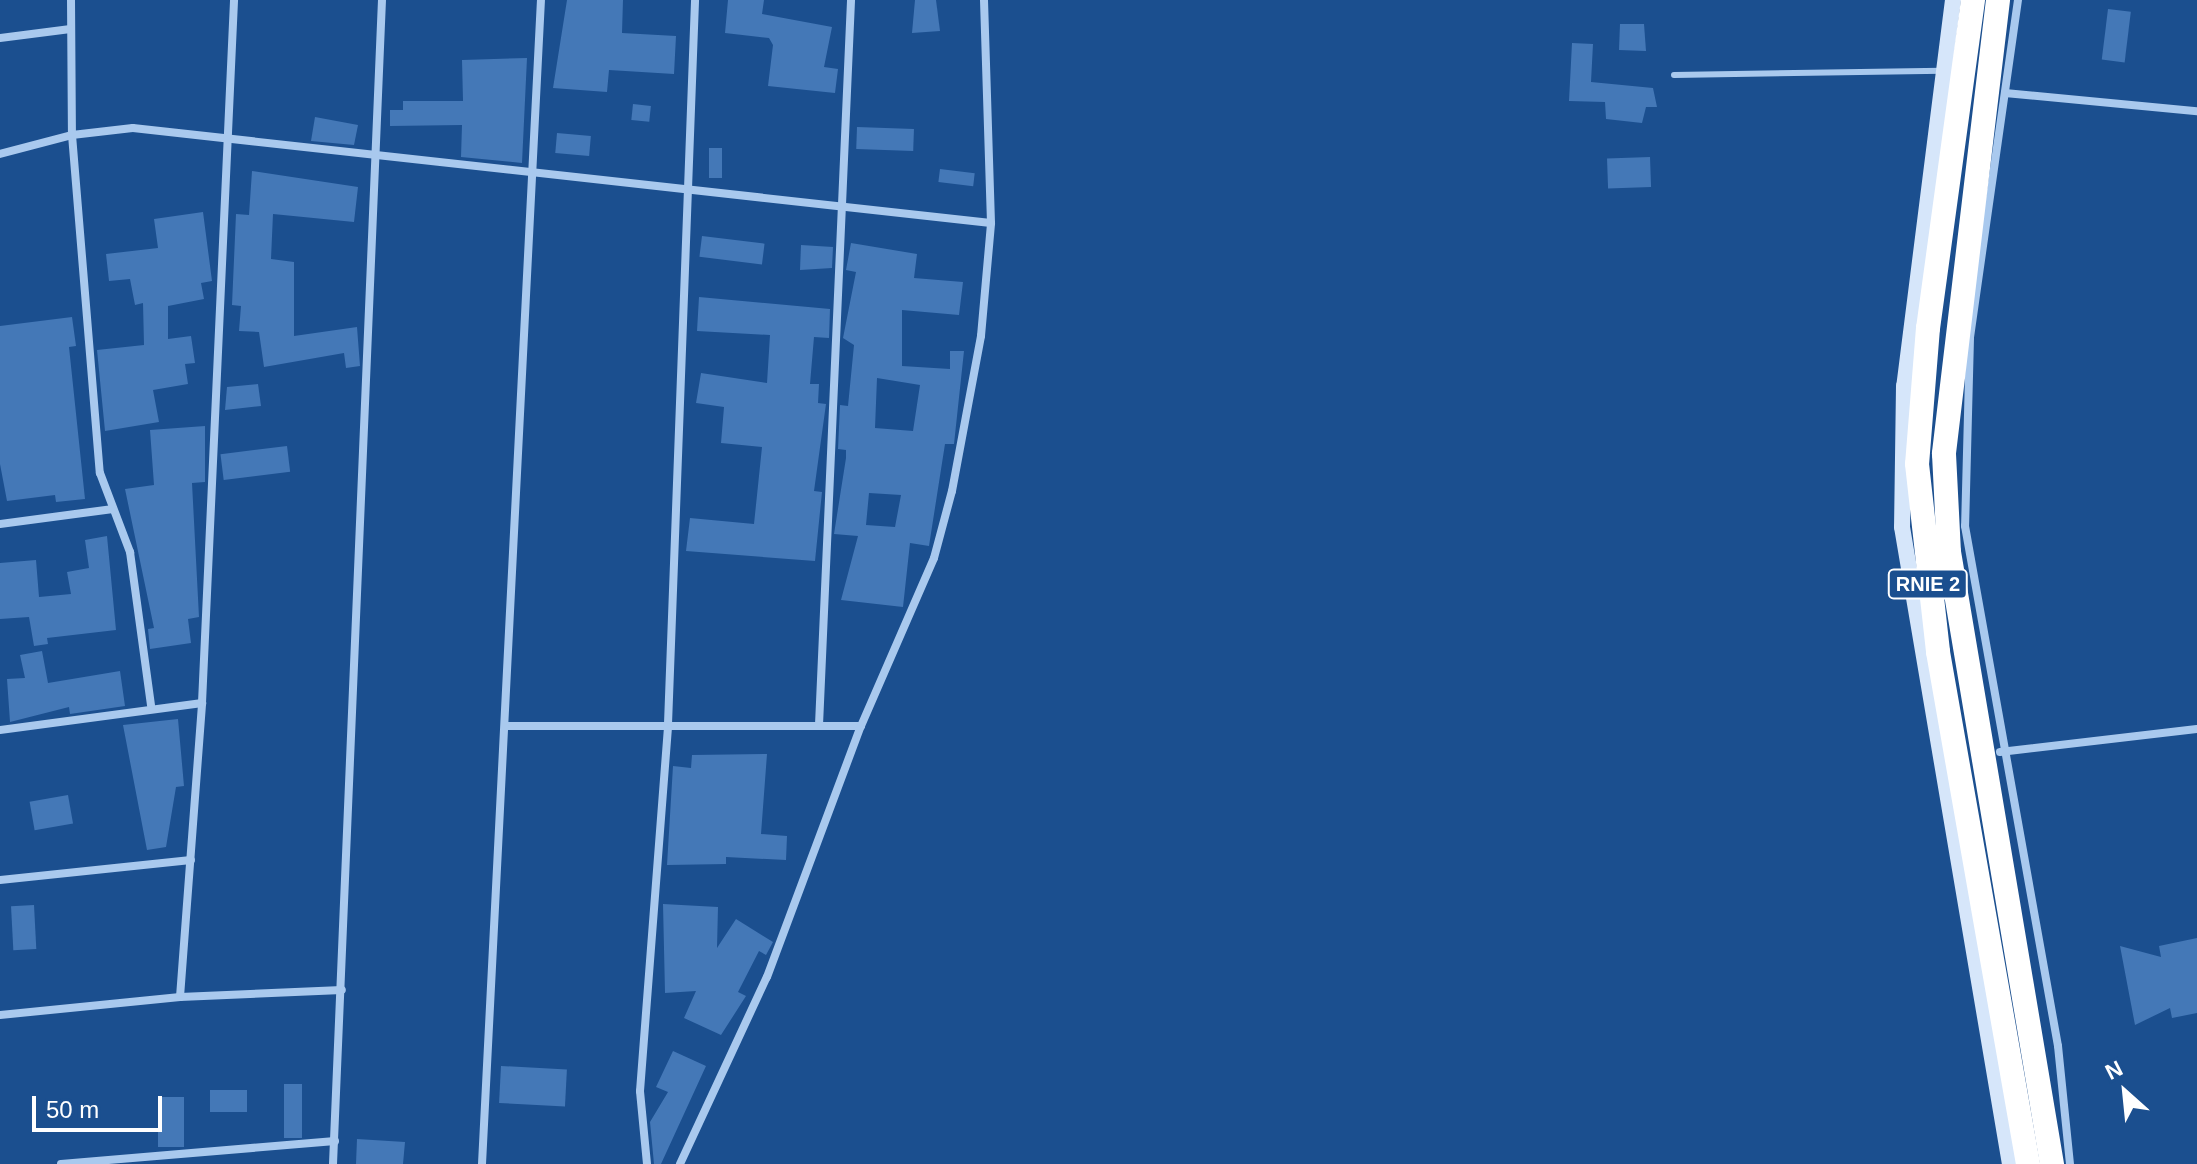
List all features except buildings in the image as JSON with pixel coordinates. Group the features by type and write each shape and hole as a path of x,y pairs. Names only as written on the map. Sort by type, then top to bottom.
{"highway":[{"name":"RNIE 2","path":"1973,0 1928,328 1917,464 1938,652 2028,1164"},
{"name":"RNIE 2","path":"1998,0 1944,454 1949,552 2052,1164"}],"street":[{"path":"71,0 72,135 100,473 130,552 151,706"},
{"path":"180,997 202,703 234,0"},
{"path":"333,1164 382,0"},
{"path":"482,1164 507,726 541,0"},
{"path":"647,1164 640,1091 668,724 695,0"},
{"path":"819,725 851,0"},
{"path":"680,1164 767,977 861,726 934,558 952,491 979,349 991,223 984,0"},
{"path":"1953,0 1904,386 1902,527 2010,1164"},
{"path":"2018,0 1970,338 1963,452 1965,526 2000,752 2058,1046 2070,1164"},
{"path":"0,38 70,29"},
{"path":"2005,93 2197,111"},
{"path":"0,154 72,135 133,128 375,157 533,170 687,192 991,223"},
{"path":"0,524 113,509"},
{"path":"0,730 151,706 202,703"},
{"path":"507,726 861,726"},
{"path":"2000,752 2197,729"},
{"path":"0,880 191,860"},
{"path":"0,1015 180,997 342,990"},
{"path":"61,1164 335,1141"}],"lane":[{"path":"1674,75 1943,71"}]}
